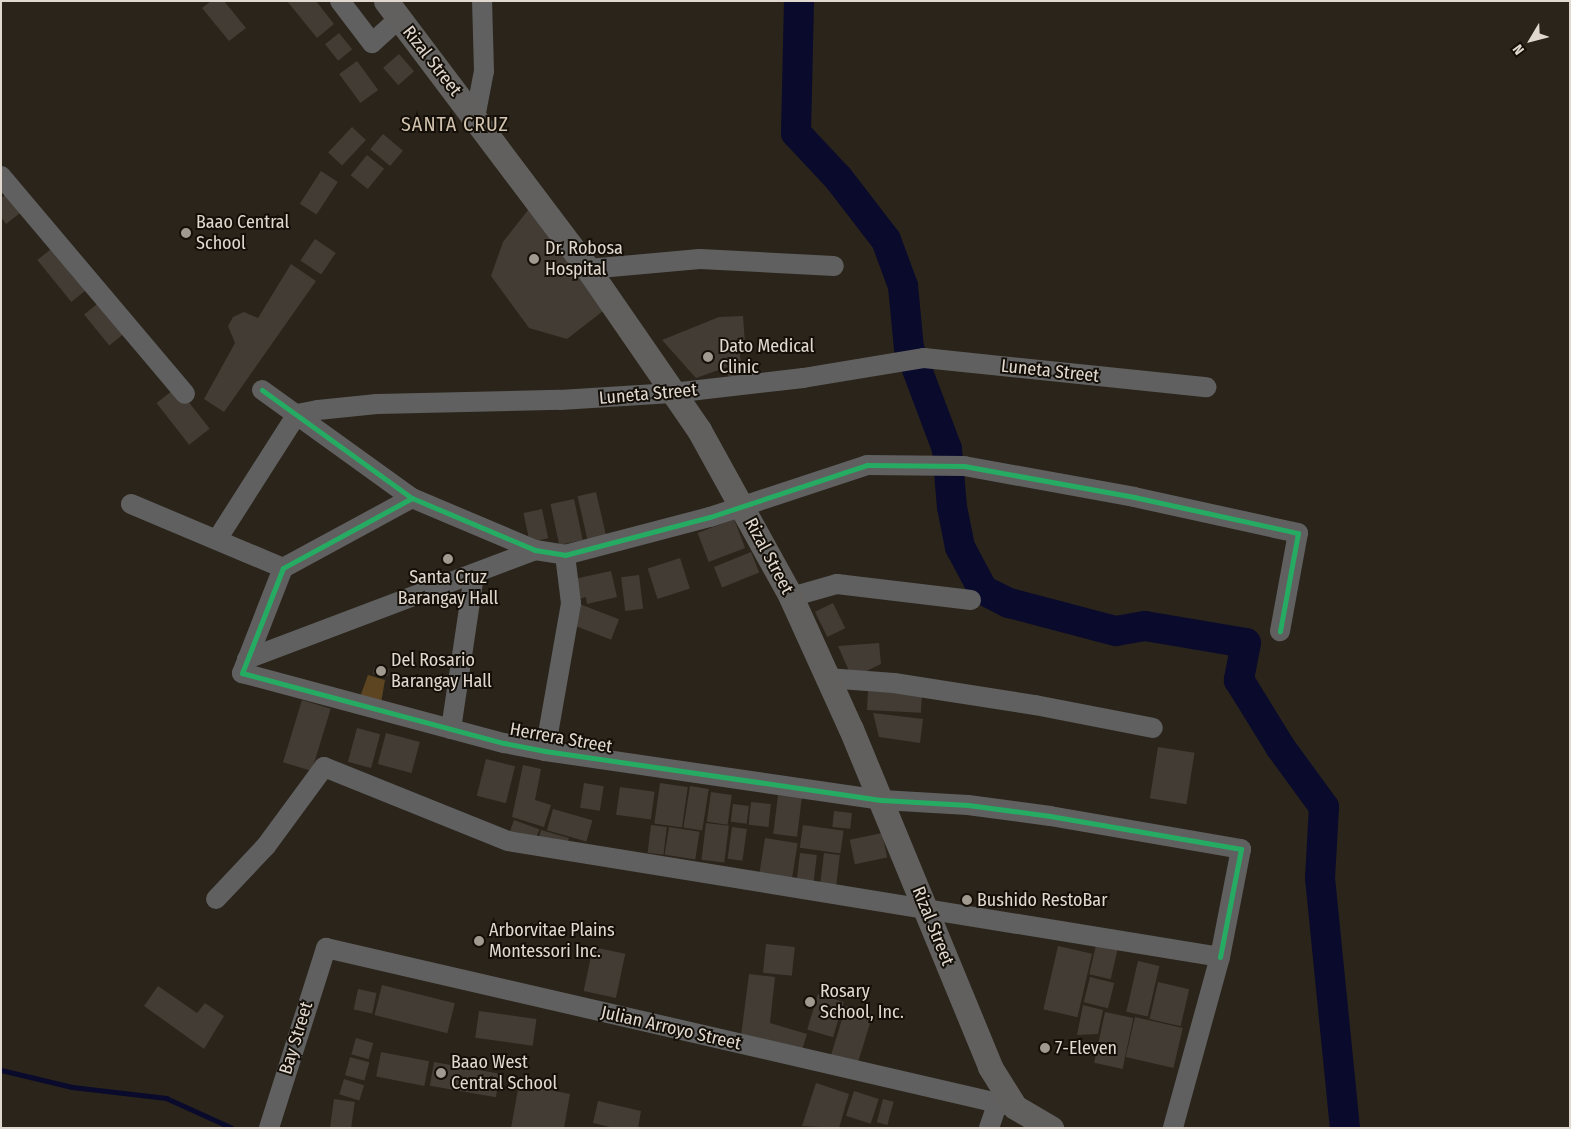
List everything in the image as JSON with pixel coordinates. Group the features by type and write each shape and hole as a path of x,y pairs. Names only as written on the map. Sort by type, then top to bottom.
{"main road":[{"name":"Rizal Street","path":"392,10 588,269 699,430 791,597 882,800 1006,1106 1051,1128"}],"street":[{"path":"340,1 372,43 392,10"},
{"path":"475,118 484,71 482,1"},
{"path":"1,176 185,394"},
{"path":"588,269 700,259 834,266"},
{"name":"Luneta Street","path":"296,414 376,404 560,400 672,393 803,378 914,359 1207,387"},
{"path":"262,390 412,498 535,550 565,555 742,506 868,465 964,466 1134,497 1298,533 1280,631"},
{"path":"218,538 296,414"},
{"path":"244,666 283,568 412,498"},
{"path":"131,504 218,538 283,568"},
{"path":"244,666 535,550"},
{"path":"545,751 571,602 565,555"},
{"path":"451,729 474,575"},
{"path":"791,597 838,584 971,600"},
{"name":"Herrera Street","path":"244,666 451,729 545,751 882,800 968,805 1050,816 1241,849 1220,957"},
{"path":"827,678 868,679 922,687 1153,728"},
{"path":"216,900 266,846 324,767 508,841 927,911 1220,957 1173,1128"},
{"name":"Julian Arroyo Street","path":"326,948 1006,1106"},
{"name":"Bay Street","path":"269,1128 326,948"},
{"path":"989,1128 1006,1106"}],"shaded area":[{"path":"368,675 385,680 381,703 360,697"}],"building":[{"path":"211,1 224,1 246,28 229,41 202,8"},
{"path":"287,1 316,1 334,24 317,38"},
{"path":"339,33 352,49 338,61 325,44"},
{"path":"399,54 414,71 398,85 383,68"},
{"path":"357,61 378,90 360,103 339,74"},
{"path":"352,127 366,140 342,166 328,153"},
{"path":"383,134 403,151 390,166 370,149"},
{"path":"367,155 384,169 368,189 351,175"},
{"path":"321,171 338,182 317,215 300,204"},
{"path":"10,192 24,210 6,224 1,217 1,198"},
{"name":"Dr. Robosa Hospital","path":"532,205 607,308 567,339 529,328 491,276 503,242"},
{"path":"315,239 336,253 321,275 300,261"},
{"path":"56,245 90,287 71,302 37,260"},
{"path":"291,264 316,281 224,412 204,399 235,343 228,326 233,317 244,312 258,318"},
{"path":"102,300 127,331 109,346 84,314"},
{"name":"Dato Medical Clinic","path":"743,316 745,343 739,347 743,378 729,379 727,367 696,378 662,340 719,317"},
{"path":"177,387 210,429 189,445 157,403"},
{"path":"596,492 606,535 587,539 577,496"},
{"path":"574,499 583,540 559,545 551,504"},
{"path":"542,509 548,538 530,542 523,513"},
{"path":"734,519 745,548 709,562 698,533"},
{"path":"751,552 759,572 722,587 714,567"},
{"path":"680,558 690,588 658,599 648,569"},
{"path":"611,571 617,597 587,604 586,597 579,599 574,579"},
{"path":"639,575 643,609 625,611 621,577"},
{"path":"577,603 619,619 611,640 569,624"},
{"path":"833,603 845,628 827,637 815,612"},
{"path":"879,643 881,664 852,678 838,646"},
{"name":"Del Rosario Barangay Hall","path":"374,667 389,669 388,676 373,674"},
{"path":"868,691 922,694 921,713 867,710"},
{"path":"302,700 331,709 312,771 283,762"},
{"path":"873,713 923,719 920,743 879,737"},
{"path":"357,728 380,734 371,768 348,762"},
{"path":"386,733 420,742 412,773 378,764"},
{"path":"1158,747 1195,753 1186,804 1150,798"},
{"path":"486,759 515,766 506,803 477,796"},
{"path":"523,765 541,769 535,800 551,805 544,827 512,817"},
{"path":"584,783 604,786 600,811 580,808"},
{"path":"660,783 688,787 682,827 654,824"},
{"path":"690,786 709,789 702,830 683,827"},
{"path":"620,787 655,792 651,820 616,815"},
{"path":"711,792 732,795 728,825 707,822"},
{"path":"778,795 802,798 797,837 773,834"},
{"path":"751,802 771,804 768,827 749,825"},
{"path":"733,804 749,806 747,824 731,822"},
{"path":"553,809 592,820 586,841 547,830"},
{"path":"834,811 852,813 850,829 832,827"},
{"path":"514,820 539,829 532,849 507,840"},
{"path":"706,823 729,826 724,863 701,860"},
{"path":"651,825 667,827 663,855 648,853"},
{"path":"803,825 844,831 840,853 800,848"},
{"path":"669,827 700,832 695,860 665,855"},
{"path":"732,827 747,829 742,861 728,859"},
{"path":"541,830 569,838 563,857 535,849"},
{"path":"882,833 887,857 855,864 850,840"},
{"path":"765,838 798,843 792,878 760,873"},
{"path":"800,853 817,855 813,885 796,883"},
{"path":"824,853 840,855 836,889 820,887"},
{"path":"766,944 795,947 792,976 763,973"},
{"path":"1096,945 1117,950 1111,979 1089,974"},
{"path":"1058,946 1092,954 1077,1017 1043,1009"},
{"path":"593,947 625,954 616,998 584,991"},
{"path":"1138,961 1159,966 1148,1017 1126,1012"},
{"path":"749,974 775,977 770,1023 807,1034 801,1053 741,1036"},
{"path":"1090,977 1114,983 1108,1008 1084,1002"},
{"path":"1158,982 1189,989 1181,1026 1149,1019"},
{"path":"382,985 455,1003 447,1033 375,1015"},
{"path":"158,986 197,1013 205,1003 224,1016 204,1049 144,1006"},
{"path":"358,989 377,993 372,1013 354,1010"},
{"path":"818,994 844,1002 833,1037 807,1029"},
{"path":"1083,1005 1103,1010 1098,1034 1077,1035"},
{"path":"846,1006 873,1014 857,1066 830,1058"},
{"path":"479,1011 536,1019 533,1046 475,1038"},
{"path":"1105,1012 1133,1018 1123,1069 1094,1063"},
{"path":"1135,1017 1183,1028 1174,1068 1126,1057"},
{"path":"356,1038 373,1043 369,1059 351,1054"},
{"path":"381,1052 429,1061 424,1086 376,1077"},
{"path":"350,1057 369,1062 364,1081 345,1075"},
{"path":"434,1062 500,1074 496,1097 430,1086"},
{"path":"344,1079 364,1085 359,1100 339,1094"},
{"path":"816,1083 849,1094 839,1128 802,1126"},
{"path":"519,1084 570,1094 564,1128 511,1128"},
{"path":"854,1091 879,1099 871,1124 846,1116"},
{"path":"334,1099 355,1102 351,1128 330,1128"},
{"path":"883,1099 894,1102 887,1125 877,1122"},
{"path":"598,1101 641,1111 638,1128 614,1128 593,1123"}],"waterway":[{"path":"799,1 796,133 839,179 886,240 903,286 909,348 947,449 952,507 960,547 983,590 1009,603 1116,631 1145,626 1246,643 1239,680 1281,748 1324,807 1320,878 1345,1128"},
{"path":"1,1070 72,1087 166,1098 232,1128"}],"cycle path":[{"path":"262,390 412,498 535,550 565,555 710,517 867,465 964,466 1134,497 1298,533 1280,631"},
{"path":"412,498 283,568 242,673 504,743 545,751 882,800 968,805 1050,816 1241,849 1220,957"}],"place":[{"name":"Baao Central School","path":"186,233"},
{"name":"Dr. Robosa Hospital","path":"534,259"},
{"name":"Dato Medical Clinic","path":"708,357"},
{"name":"Santa Cruz Barangay Hall","path":"448,559"},
{"name":"Del Rosario Barangay Hall","path":"381,671"},
{"name":"Bushido RestoBar","path":"967,900"},
{"name":"Arborvitae Plains Montessori Inc.","path":"479,941"},
{"name":"Rosary School, Inc.","path":"810,1002"},
{"name":"7-Eleven","path":"1045,1048"},
{"name":"Baao West Central School","path":"441,1073"}],"district":[{"name":"SANTA CRUZ","path":"455,124"}]}
